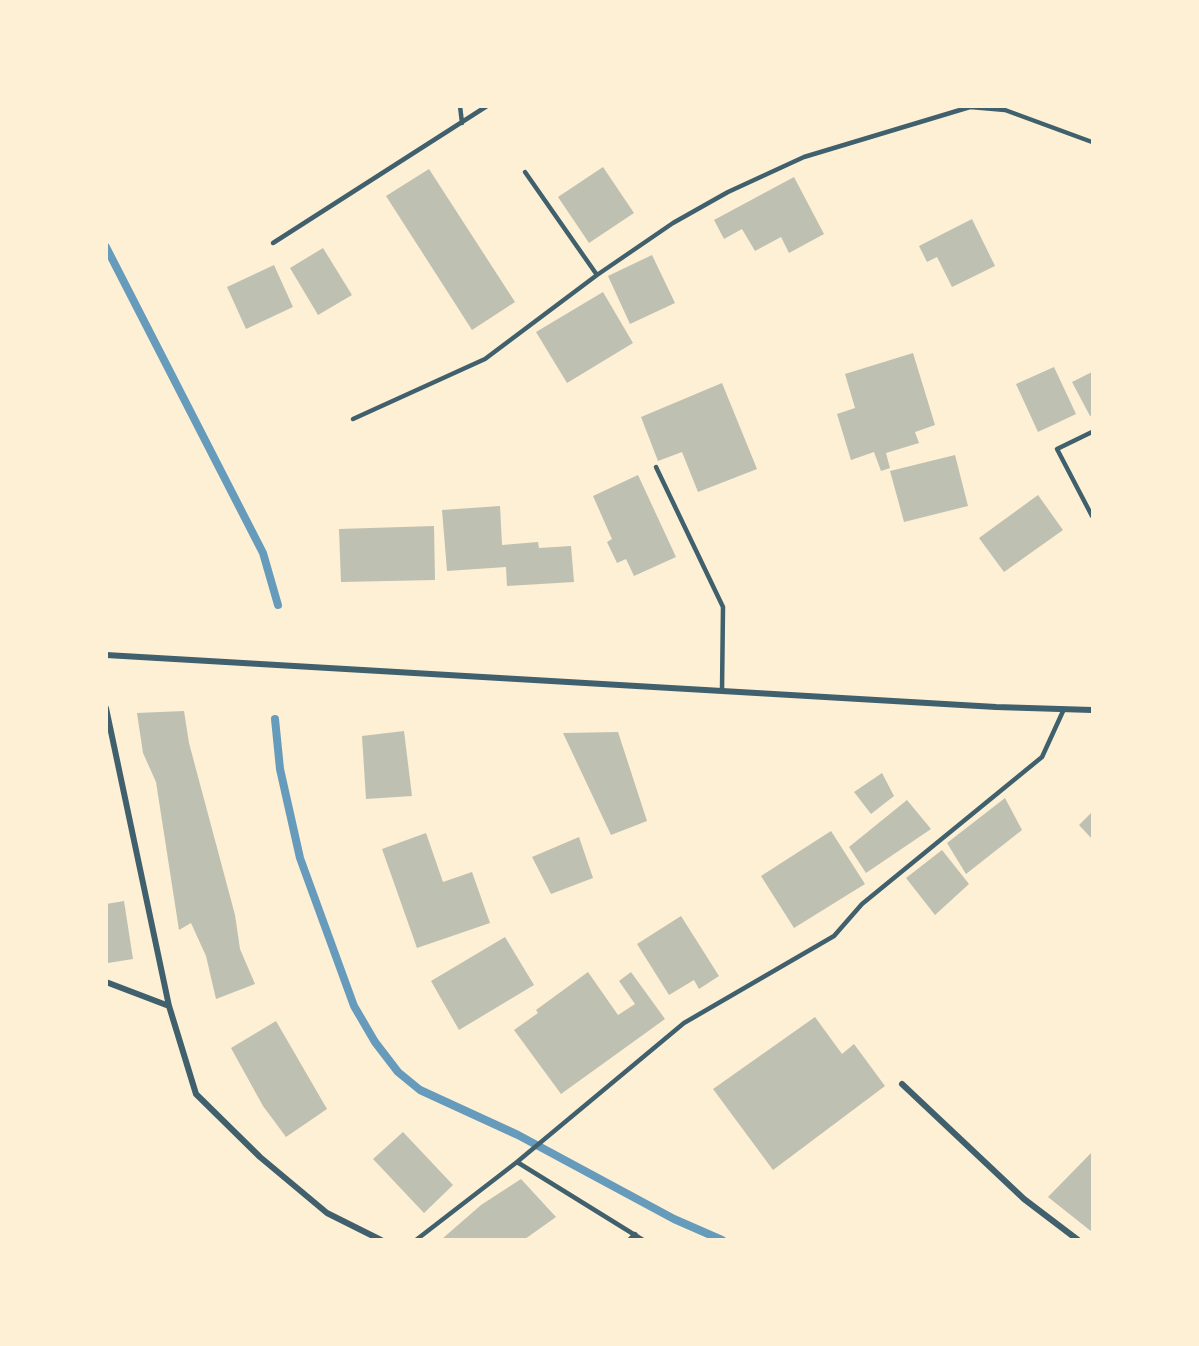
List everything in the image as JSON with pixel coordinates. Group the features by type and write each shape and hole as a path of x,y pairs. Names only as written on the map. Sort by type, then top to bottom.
{"street":[{"path":"106,655 1092,710"},
{"path":"106,708 170,1006 196,1094 260,1157 327,1213 381,1239"},
{"path":"106,982 170,1006"},
{"path":"902,1084 1024,1199 1078,1239"}],"lane":[{"path":"460,106 462,123"},
{"path":"273,243 487,106"},
{"path":"352,419 440,382 485,359 597,275 702,206 804,157 970,107 1005,110 1092,142"},
{"path":"525,172 597,275"},
{"path":"1092,432 1057,449 1092,516"},
{"path":"656,467 723,607 722,691"},
{"path":"416,1239 517,1162 684,1023 834,936 862,904 1042,757 1064,709"},
{"path":"517,1162 633,1237 643,1239"}],"building":[{"path":"603,167 634,213 589,243 558,197"},
{"path":"429,169 515,302 472,330 386,196"},
{"path":"794,177 824,234 789,253 781,237 755,251 742,229 724,239 714,220"},
{"path":"972,219 995,266 952,287 937,257 927,262 919,246"},
{"path":"323,248 352,295 318,315 290,268"},
{"path":"652,255 675,303 630,324 608,276"},
{"path":"274,265 293,307 246,329 227,287"},
{"path":"603,292 633,343 567,383 536,332"},
{"path":"913,353 935,425 915,432 919,443 886,453 890,468 881,471 874,452 851,460 837,414 855,408 845,374"},
{"path":"1054,367 1076,414 1038,432 1016,384"},
{"path":"1092,372 1092,415 1090,416 1072,382"},
{"path":"722,383 757,469 698,492 682,452 658,461 641,417"},
{"path":"955,455 968,506 904,522 890,471"},
{"path":"638,475 676,557 634,576 626,559 617,563 607,542 612,539 593,496"},
{"path":"1038,495 1063,530 1004,572 979,538"},
{"path":"500,506 502,545 538,542 539,548 571,546 574,582 507,586 506,567 447,571 442,510"},
{"path":"434,526 435,580 341,582 339,529"},
{"path":"184,711 189,743 235,915 240,949 255,984 216,999 206,956 191,923 179,930 156,782 143,753 137,713"},
{"path":"404,731 412,796 366,799 362,736"},
{"path":"618,732 647,821 611,835 563,733"},
{"path":"882,773 894,796 871,814 854,792"},
{"path":"1005,798 1022,830 966,874 947,843"},
{"path":"907,800 931,829 866,873 849,847"},
{"path":"1092,812 1092,839 1079,825"},
{"path":"831,831 865,884 794,928 761,876"},
{"path":"426,833 443,882 472,872 490,923 417,948 382,849"},
{"path":"579,837 593,878 551,894 532,857"},
{"path":"942,850 969,884 935,915 906,878"},
{"path":"124,901 133,959 108,963 106,904"},
{"path":"681,916 719,976 699,989 694,980 669,995 637,944"},
{"path":"505,937 534,985 459,1030 431,981"},
{"path":"588,972 618,1015 635,1004 619,981 631,972 665,1019 561,1094 514,1030 538,1013 536,1010"},
{"path":"815,1017 842,1054 854,1044 885,1086 773,1170 713,1089"},
{"path":"276,1021 327,1109 286,1137 263,1106 231,1048"},
{"path":"403,1132 453,1185 424,1213 373,1159"},
{"path":"1092,1152 1092,1232 1048,1197"},
{"path":"521,1179 556,1217 525,1239 442,1239 481,1205"}],"waterway":[{"path":"106,247 263,553 278,605"},
{"path":"275,719 280,769 300,858 354,1006 375,1042 398,1072 420,1090 518,1135 674,1219 722,1240"}]}
